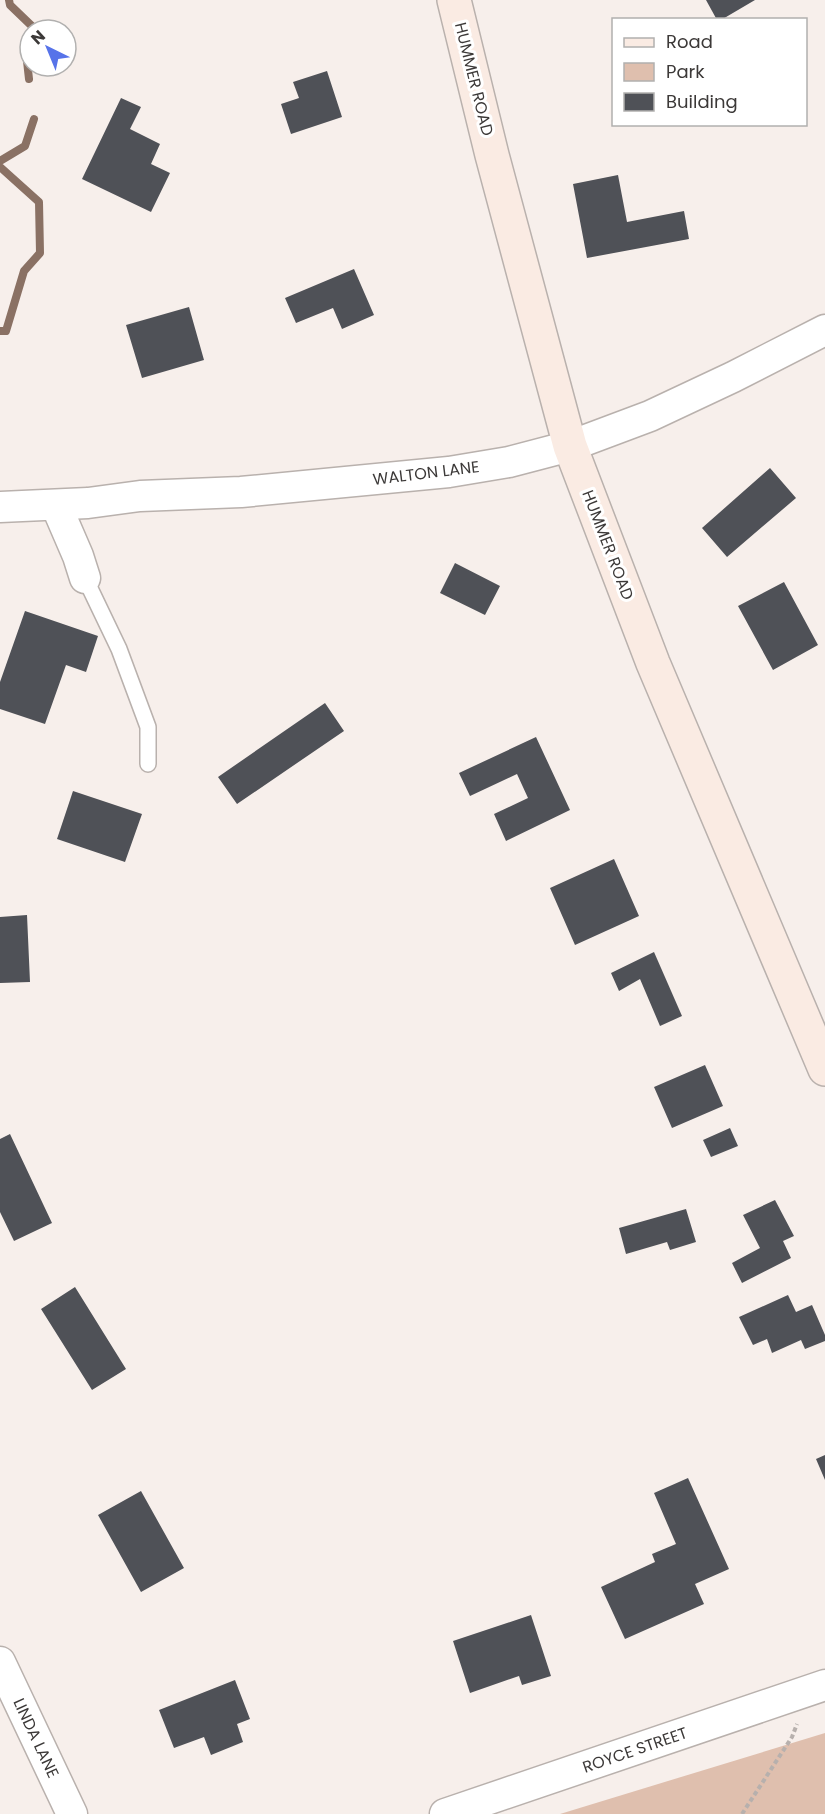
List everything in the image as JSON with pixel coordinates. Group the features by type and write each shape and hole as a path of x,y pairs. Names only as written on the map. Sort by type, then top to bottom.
{"main road":[{"name":"HUMMER ROAD","path":"454,0 495,166 570,446 653,663 825,1069"}],"street":[{"name":"WALTON LANE","path":"0,507 56,506 140,496 241,492 449,472 509,462 570,446 650,416 734,377 825,330"},
{"path":"56,506 85,578"},
{"name":"LINDA LANE","path":"0,1662 72,1814"},
{"name":"ROYCE STREET","path":"445,1814 816,1688"}],"lane":[{"path":"85,578 119,649 148,727 148,764"}],"path":[{"path":"742,1814 792,1737 816,1688"}],"green space":[{"path":"825,1733 825,1814 560,1814"}],"building":[{"path":"706,0 755,0 724,18 716,18"},
{"path":"327,71 342,117 291,134 281,104 299,98 293,82"},
{"path":"121,98 141,107 130,129 160,144 151,164 170,173 151,212 82,179"},
{"path":"618,175 627,222 684,211 689,239 587,258 573,184"},
{"path":"354,269 374,315 342,329 333,308 296,323 285,298"},
{"path":"189,307 204,360 142,378 126,325"},
{"path":"770,468 796,498 727,557 702,528"},
{"path":"455,563 500,586 485,615 440,593"},
{"path":"784,582 818,645 773,670 738,606"},
{"path":"25,611 98,636 86,672 66,665 45,724 0,709 0,682"},
{"path":"325,703 344,731 237,804 218,777"},
{"path":"536,737 570,810 506,841 494,814 528,798 517,774 470,796 459,773"},
{"path":"73,791 142,814 125,862 57,839"},
{"path":"614,859 639,916 575,945 550,888"},
{"path":"27,915 30,982 0,983 0,917"},
{"path":"654,952 682,1016 660,1026 640,979 619,991 611,973"},
{"path":"705,1065 723,1106 672,1128 654,1087"},
{"path":"730,1128 738,1146 711,1157 703,1140"},
{"path":"10,1134 52,1223 14,1241 0,1212 0,1139"},
{"path":"775,1200 794,1236 783,1241 791,1258 742,1283 732,1263 760,1248 743,1215"},
{"path":"686,1209 696,1242 670,1250 667,1242 626,1254 619,1228"},
{"path":"75,1287 126,1369 92,1390 41,1309"},
{"path":"788,1295 796,1312 812,1305 825,1335 825,1341 805,1349 801,1340 772,1353 767,1339 753,1345 739,1317"},
{"path":"825,1455 825,1480 816,1459"},
{"path":"688,1478 729,1569 695,1584 704,1604 625,1639 601,1587 655,1562 652,1554 676,1544 654,1493"},
{"path":"141,1491 184,1568 141,1592 98,1515"},
{"path":"531,1615 551,1676 522,1685 519,1676 470,1693 453,1641"},
{"path":"235,1680 250,1719 237,1724 243,1742 211,1755 204,1737 174,1748 159,1710"}],"waterway":[{"path":"9,0 10,5 24,18"},
{"path":"0,161 25,146 34,119"},
{"path":"0,167 39,202 40,253 24,271 6,331 0,331"}]}
